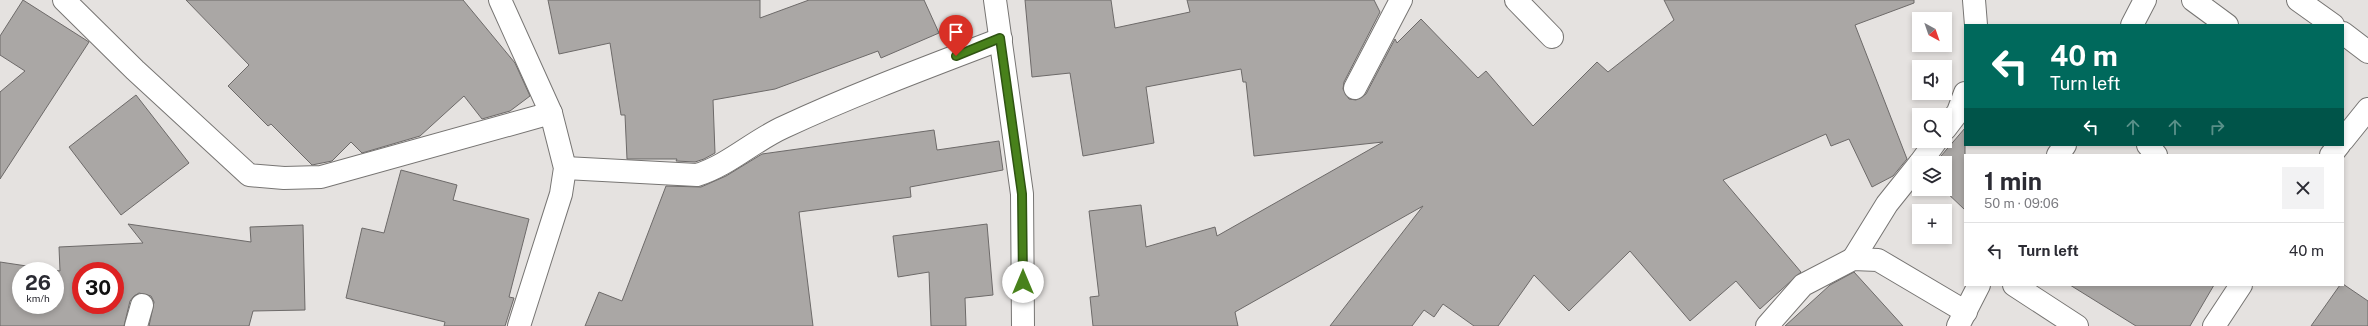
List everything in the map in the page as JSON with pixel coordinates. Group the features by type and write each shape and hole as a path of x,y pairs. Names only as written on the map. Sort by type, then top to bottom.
{"street":[{"path":"64,0 135,70 249,175 284,178 321,177 551,113"},
{"path":"500,0 551,113 566,168 561,194 519,326"},
{"path":"995,0 1022,194 1023,326"},
{"path":"1355,88 1401,0"},
{"path":"1516,0 1552,37"},
{"path":"1974,0 1976,24"},
{"path":"2133,24 2145,0"},
{"path":"2193,0 2227,24"},
{"path":"2312,3 2332,24"},
{"path":"2344,34 2368,52"},
{"path":"566,168 697,175 716,169 761,138 809,115 1000,38"},
{"path":"1952,120 1958,112 1964,96"},
{"path":"2344,139 2368,108"},
{"path":"2149,146 2155,154"},
{"path":"2332,154 2338,146"},
{"path":"1924,156 1931,148"},
{"path":"1853,259 1887,204 1912,172"},
{"path":"1767,326 1803,285 1853,259 1878,260 1962,319 1978,286"},
{"path":"2016,286 2077,326"},
{"path":"2214,326 2239,286"},
{"path":"136,326 142,305"}],"building":[{"path":"23,0 89,42 0,179 0,92 25,71 0,55 0,36"},
{"path":"186,0 463,0 515,63 530,96 510,111 482,119 464,96 420,136 362,153 351,142 332,161 312,165 271,124 268,126 228,86 249,65"},
{"path":"548,0 760,0 760,18 809,0 924,0 939,33 881,58 878,51 775,89 713,100 715,153 704,159 695,162 676,161 677,159 627,159 625,115 621,115 610,43 559,54"},
{"path":"1025,0 1111,0 1115,28 1190,12 1187,0 1374,0 1380,12 1344,82 1343,89 1349,99 1356,100 1366,94 1395,39 1397,43 1421,19 1478,78 1486,71 1533,126 1597,62 1608,72 1674,20 1664,0 1914,0 1914,3 1855,25 1907,159 1893,176 1872,187 1849,139 1831,146 1826,134 1723,180 1801,272 1760,309 1736,281 1690,321 1630,251 1569,311 1534,275 1498,326 1474,326 1443,304 1434,317 1424,310 1412,326 1330,326 1423,206 1235,312 1238,326 1093,326 1090,297 1099,296 1089,211 1141,205 1146,247 1215,227 1217,236 1383,142 1254,156 1246,82 1243,82 1241,69 1146,87 1154,143 1083,156 1070,73 1032,77"},
{"path":"136,95 189,163 121,215 69,147"},
{"path":"1964,129 1965,154 1964,209 1950,196 1952,196 1952,156 1941,156 1948,148 1952,148 1952,143"},
{"path":"934,130 937,150 999,141 1003,170 910,187 911,197 799,212 813,326 585,326 599,292 622,301 666,186 701,187 726,176 762,154"},
{"path":"401,170 457,185 453,200 529,219 509,297 514,298 505,326 444,326 445,322 346,298 362,228 384,233"},
{"path":"128,224 251,242 250,227 303,225 305,310 253,311 249,326 149,326 154,302 151,296 139,293 130,301 124,326 0,326 0,262 12,264 12,314 64,314 64,262 60,262 59,247 143,243"},
{"path":"987,224 993,295 965,298 966,326 931,326 929,272 898,277 893,236"},
{"path":"1854,272 1903,326 1785,326 1830,285"},
{"path":"2344,285 2368,301 2368,326 2311,326 2339,286 2344,286"},
{"path":"2072,286 2213,286 2190,326 2136,326"}],"route":[{"path":"956,56 1000,38 1022,194 1023,282"}]}
